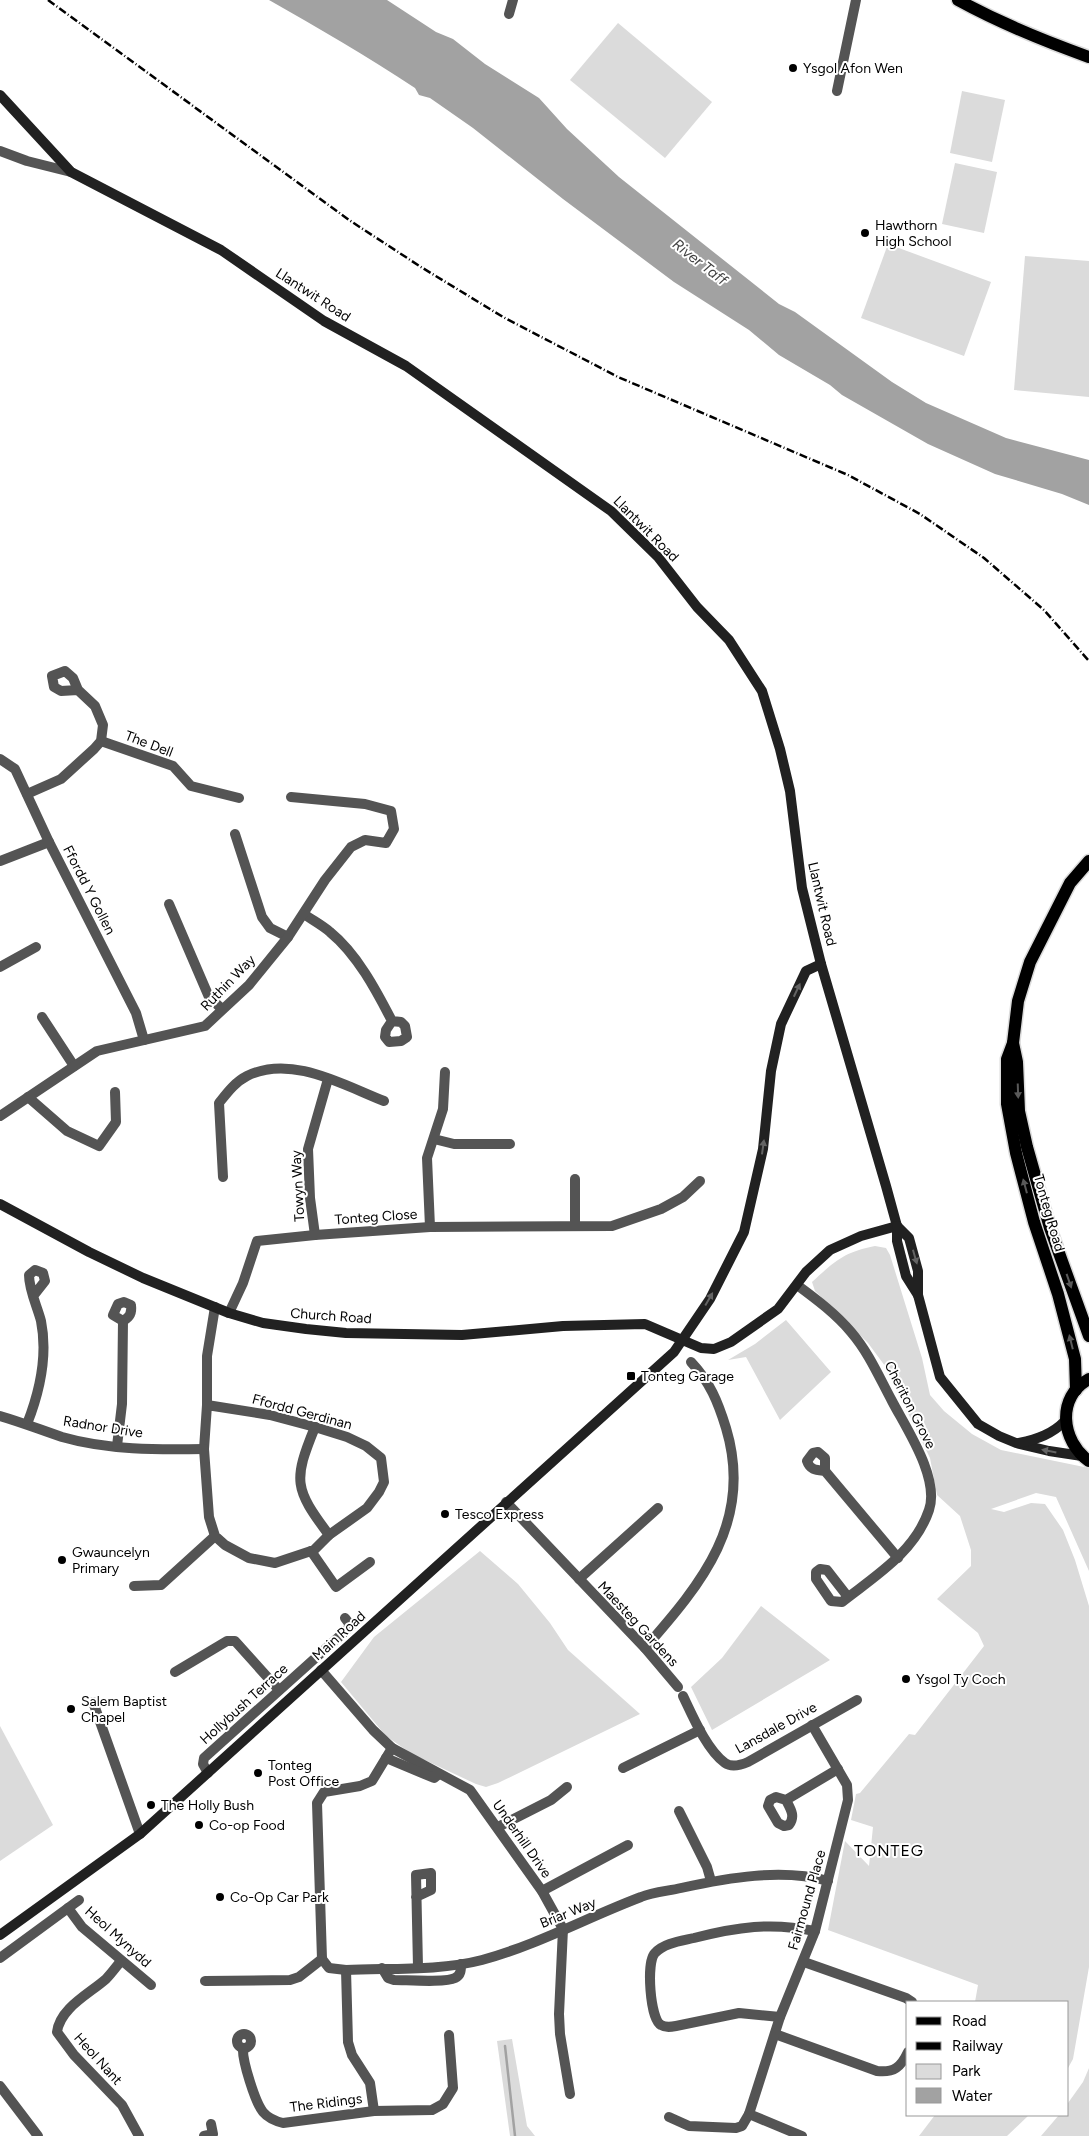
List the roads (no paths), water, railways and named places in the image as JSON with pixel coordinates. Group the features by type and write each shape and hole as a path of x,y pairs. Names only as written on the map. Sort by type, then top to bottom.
{"main road":[{"path":"958,0 1051,44 1089,57"},
{"name":"Llantwit Road","path":"0,96 71,172 220,250 324,321 406,366 611,511 658,557 698,607 729,640 762,691 780,749 790,791 802,888 821,964 896,1226"},
{"name":"Tonteg Road","path":"1076,1390 1075,1359 1058,1294 1034,1222 1016,1153 1009,1114 1007,1059 1013,1042 1018,1001 1030,962 1070,883 1089,861"},
{"name":"Main Road","path":"0,1935 140,1834 674,1352 710,1299 744,1232 763,1148 770,1071 781,1024 806,971 821,964"},
{"name":"Tonteg Road","path":"1013,1042 1017,1062 1019,1110 1028,1147 1050,1228 1089,1336"},
{"name":"Church Road","path":"0,1204 89,1252 143,1278 229,1313 263,1323 346,1332 462,1335 563,1326 645,1324 682,1340"},
{"path":"682,1340 701,1348 714,1349 731,1342 778,1309 820,1258 830,1250 861,1236 896,1226 909,1238 918,1271 918,1295 940,1377 978,1424 1016,1444 1085,1458"},
{"path":"1085,1458 1070,1440 1065,1421 1066,1410 1076,1390 1089,1379"},
{"path":"1016,1444 1040,1438 1057,1429 1065,1421"}],"street":[{"path":"509,14 512,0"},
{"path":"837,91 856,0"},
{"path":"0,151 27,161 71,172"},
{"path":"27,794 61,779 94,749 100,741 103,725 96,706 78,690"},
{"name":"The Dell","path":"100,741 173,766 191,786 240,798"},
{"name":"Ffordd Y Gollen","path":"0,759 15,770 48,842 136,1013 144,1040"},
{"name":"Ruthin Way","path":"2,1111 28,1097 97,1051 205,1026 249,985 288,937 325,880 351,847 365,840 386,843 394,829 391,811 365,804 291,797"},
{"path":"235,834 262,917 270,928 288,937"},
{"path":"0,861 48,842"},
{"path":"169,904 209,997 222,1009"},
{"path":"304,914 330,932 344,946 381,1000 392,1021"},
{"path":"0,967 36,947"},
{"path":"42,1017 74,1066"},
{"path":"223,1177 219,1103 233,1086 246,1076 262,1071 297,1069 384,1101"},
{"path":"430,1227 428,1158 443,1109 445,1072"},
{"name":"Towyn Way","path":"315,1235 310,1198 308,1149 328,1079"},
{"path":"28,1097 68,1131 99,1146 116,1122 115,1092"},
{"path":"434,1139 454,1144 510,1144"},
{"path":"575,1179 575,1225"},
{"name":"Tonteg Close","path":"229,1313 243,1283 257,1241 430,1227 612,1226 661,1209 683,1197 700,1181"},
{"name":"Cheriton Grove","path":"797,1285 842,1322 866,1352 920,1453 930,1486 930,1508 916,1535 898,1558 848,1597"},
{"path":"27,1424 43,1376 43,1330 34,1295"},
{"path":"134,1586 161,1585 215,1536 209,1517 204,1449 207,1405 207,1356 215,1307"},
{"path":"118,1446 122,1404 123,1321"},
{"path":"645,1648 688,1596 705,1572 718,1548 731,1512 733,1462 728,1436 717,1401 710,1386 691,1362"},
{"name":"Ffordd Gerdinan","path":"207,1405 270,1415 347,1437 366,1446 380,1458 384,1482 367,1508 329,1535 311,1551 275,1563 249,1558 225,1545 215,1536"},
{"name":"Radnor Drive","path":"0,1416 63,1437 118,1446 166,1450 204,1449"},
{"path":"315,1427 300,1462 299,1486 308,1505 329,1535"},
{"path":"825,1471 898,1558"},
{"name":"Maesteg Gardens","path":"506,1502 645,1648 680,1692"},
{"path":"578,1579 658,1508"},
{"path":"311,1551 336,1587 370,1562"},
{"name":"Hollybush Terrace","path":"208,1773 203,1764 204,1758 351,1626 344,1618"},
{"path":"175,1672 227,1641 236,1641 279,1690"},
{"name":"Underhill Drive","path":"321,1670 373,1730 392,1748 470,1790 542,1891 563,1929 563,1964 559,1991 559,2021 570,2094"},
{"name":"Lansdale Drive","path":"680,1692 700,1730 726,1764 733,1766 748,1762 857,1700"},
{"path":"93,1702 140,1834"},
{"name":"Fairmound Place","path":"749,2114 780,2017 816,1931 849,1793 847,1785 812,1725"},
{"path":"623,1768 700,1730"},
{"path":"205,1981 290,1980 299,1977 322,1959 317,1803 324,1792 360,1786 372,1781 392,1748"},
{"path":"386,1758 434,1778 439,1774"},
{"path":"786,1800 838,1769"},
{"path":"498,1827 551,1800 567,1787"},
{"path":"679,1811 712,1881"},
{"path":"542,1891 628,1845"},
{"name":"Briar Way","path":"322,1959 329,1968 346,1970 461,1964 482,1960 533,1942 642,1896 740,1877 806,1877 828,1882"},
{"path":"416,1897 418,1967"},
{"path":"0,1958 79,1900"},
{"name":"Heol Mynydd","path":"68,1908 82,1926 151,1985"},
{"path":"780,2017 739,2013 676,2026 666,2027 660,2025 654,2014 649,1967 651,1957 663,1946 675,1942 742,1927 791,1926 816,1931"},
{"name":"Heol Nant","path":"121,1961 107,1978 65,2013 58,2023 57,2032 74,2055 122,2105 139,2136"},
{"path":"804,1962 910,2001"},
{"path":"382,1968 388,1978 394,1980 446,1980 456,1978 460,1973 461,1964"},
{"name":"The Ridings","path":"346,1970 348,2042 352,2055 370,2084 374,2111"},
{"path":"775,2034 876,2071 891,2071 898,2068 906,2056"},
{"name":"The Ridings","path":"243,2048 244,2063 260,2106 270,2118 276,2122 283,2123 374,2111 432,2110 443,2104 452,2088 449,2035"},
{"path":"0,2086 38,2136"},
{"path":"669,2116 689,2126 736,2128 742,2126 749,2114 802,2136"},
{"path":"204,2136 214,2134 211,2124"}],"water":[{"name":"River Taff","path":"269,0 387,0 436,32 453,39 485,64 539,98 567,129 619,177 779,304 795,312 892,382 926,403 1006,438 1089,460 1089,505 1062,494 995,474 928,444 842,395 830,385 779,355 749,330 674,282 563,199 473,128 430,98 419,95 415,88 379,65"}],"waterway":[{"path":"505,2046 515,2136"}],"railway":[{"path":"48,0 349,220 503,317 618,377 848,475 920,514 984,558 1044,610 1089,661"}],"place":[{"name":"Ysgol Afon Wen","path":"793,68"},
{"name":"Hawthorn High School","path":"865,233"},
{"name":"Tonteg Garage","path":"631,1376"},
{"name":"Tesco Express","path":"445,1514"},
{"name":"Gwauncelyn Primary","path":"62,1560"},
{"name":"Ysgol Ty Coch","path":"906,1679"},
{"name":"Salem Baptist Chapel","path":"71,1709"},
{"name":"Tonteg Post Office","path":"258,1773"},
{"name":"The Holly Bush","path":"151,1805"},
{"name":"Co-op Food","path":"199,1825"},
{"name":"Co-Op Car Park","path":"220,1897"}],"district":[{"name":"TONTEG","path":"889,1850"}]}
